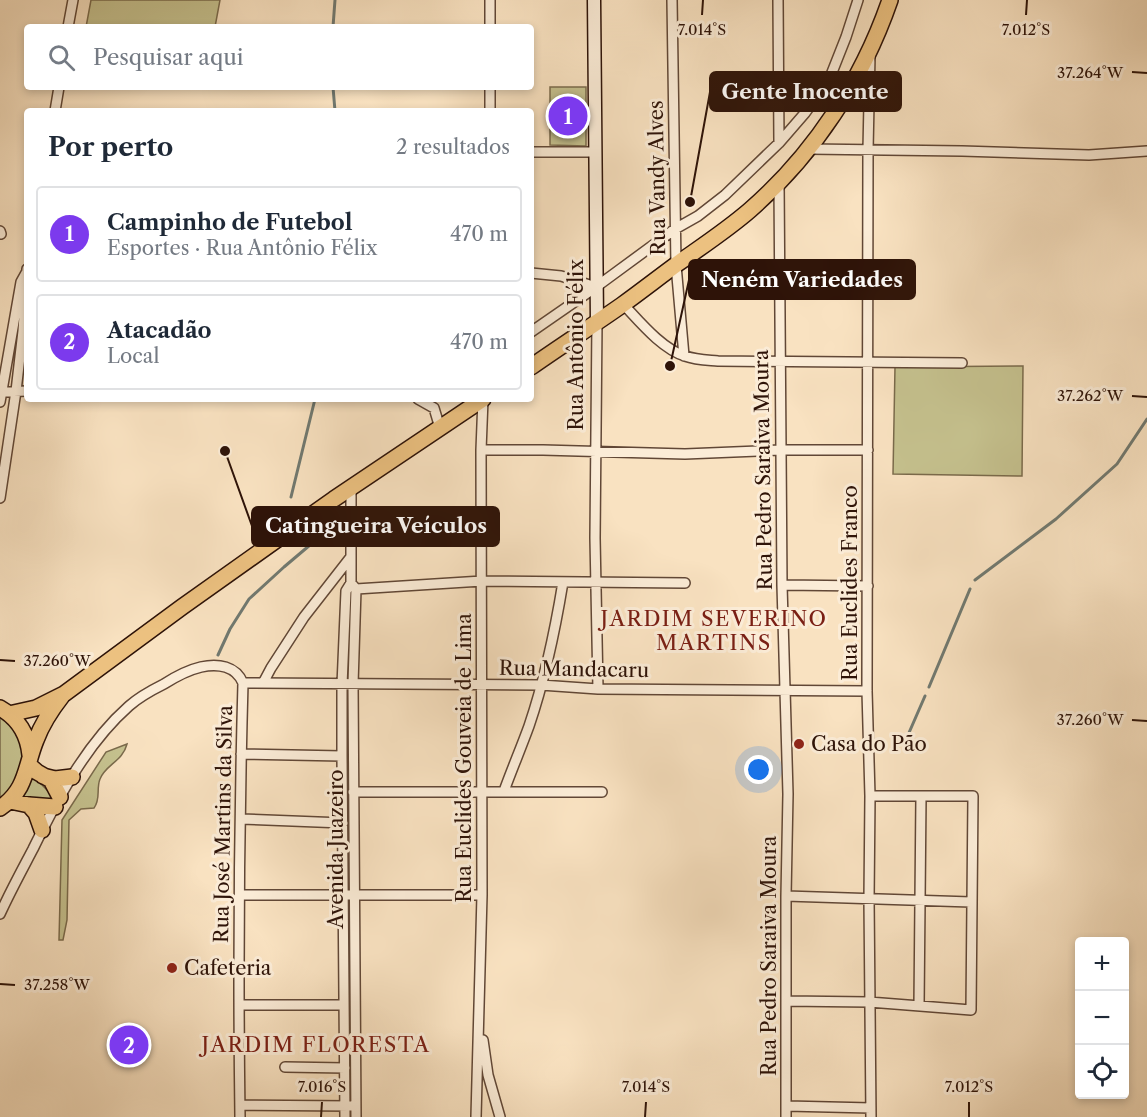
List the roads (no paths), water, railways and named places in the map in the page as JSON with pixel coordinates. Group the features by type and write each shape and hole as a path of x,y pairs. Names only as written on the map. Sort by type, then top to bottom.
{"highway":[{"path":"534,365 714,239 779,183 834,115 853,84 890,0"},
{"path":"5,711 36,708 64,694 182,607 479,402"},
{"path":"5,805 19,789 44,724 64,694"},
{"path":"5,711 20,725 29,747 30,760 37,772 51,780 58,802 5,805"},
{"path":"44,776 55,779 72,777"},
{"path":"29,805 36,813 42,830"}],"main road":[{"name":"Rua Antônio Félix","path":"594,0 597,322"}],"street":[{"path":"68,24 72,0"},
{"path":"490,0 490,24"},
{"name":"Rua Vandy Alves","path":"672,0 676,265 684,356"},
{"path":"778,0 779,142"},
{"path":"534,330 675,229 698,216 725,195 779,142 805,113 829,80 858,0"},
{"name":"Rua Euclides Franco","path":"870,49 867,691 870,796 871,1112"},
{"path":"55,108 58,90"},
{"path":"490,90 490,108"},
{"path":"808,149 1089,155 1147,151"},
{"path":"534,152 596,152"},
{"name":"Rua Pedro Saraiva Moura","path":"779,183 782,585 788,794 786,1117"},
{"path":"534,273 561,276 596,287"},
{"path":"24,276 0,395 24,391"},
{"path":"623,304 645,328 673,350 684,356 700,360 962,363"},
{"path":"0,498 5,432 16,391 24,315"},
{"name":"Rua Antônio Félix","path":"597,322 598,689"},
{"path":"423,402 434,408 440,428"},
{"name":"Rua Euclides Gouveia de Lima","path":"476,1117 482,895 483,402"},
{"path":"481,450 685,454 781,450 868,450"},
{"name":"Avenida Juazeiro","path":"351,488 351,557 354,586 356,1117"},
{"path":"263,683 304,617 351,557"},
{"path":"354,586 482,581 685,583"},
{"path":"504,791 529,726 541,686 554,637 563,582"},
{"path":"782,585 868,586"},
{"name":"Avenida Juazeiro","path":"345,1117 342,685 346,591 354,586"},
{"name":"Rua Mandacaru","path":"0,914 42,830 72,777 104,731 130,704 182,674 205,666 227,667 241,680 263,683 867,691"},
{"name":"Rua José Martins da Silva","path":"240,1117 241,680"},
{"path":"241,754 342,756"},
{"path":"353,792 602,792"},
{"path":"786,1001 869,1002 971,1010 973,796 870,796"},
{"path":"919,1006 921,796"},
{"path":"241,819 343,823"},
{"path":"240,895 482,895"},
{"path":"786,896 971,902"},
{"path":"239,1005 344,1005"},
{"path":"480,1020 489,1075 500,1117"},
{"path":"285,1067 345,1068"},
{"path":"240,1105 356,1106"},
{"path":"787,1106 871,1112"}],"waterway":[{"path":"333,24 335,0"},
{"path":"333,90 335,108"},
{"path":"291,497 314,402"},
{"path":"975,580 1056,519 1117,464 1147,419"},
{"path":"218,655 230,629 249,599 310,545 313,533"},
{"path":"929,687 970,589"},
{"path":"908,735 925,696"}],"place":[{"name":"Campinho de Futebol","path":"568,116"},
{"name":"Gente Inocente","path":"690,202"},
{"name":"Neném Variedades","path":"670,366"},
{"name":"Catingueira Veículos","path":"225,451"},
{"name":"Casa do Pão","path":"799,744"},
{"name":"Cafeteria","path":"172,968"},
{"name":"Atacadão","path":"129,1045"}],"district":[{"name":"JARDIM SEVERINO MARTINS","path":"714,631"},
{"name":"JARDIM FLORESTA","path":"316,1045"}]}
